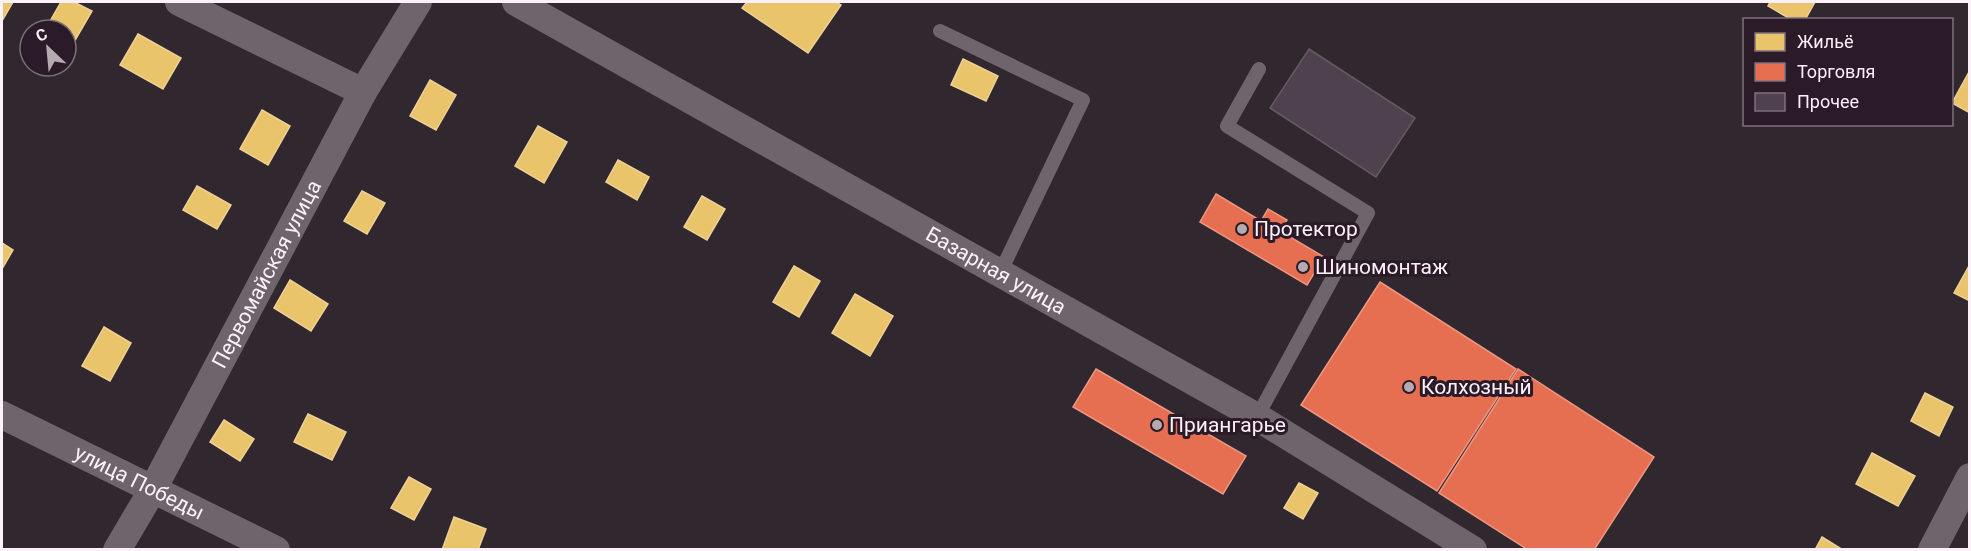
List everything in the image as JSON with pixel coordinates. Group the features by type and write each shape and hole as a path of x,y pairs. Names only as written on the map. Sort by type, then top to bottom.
{"street":[{"path":"179,2 363,92"},
{"name":"Первомайская улица","path":"117,549 153,489 363,92 418,2"},
{"name":"Базарная улица","path":"516,2 1257,417 1473,549"},
{"name":"улица Победы","path":"2,415 276,549"},
{"path":"1932,549 1970,477"}],"lane":[{"path":"940,31 1083,100 1000,273"},
{"path":"1257,417 1368,213 1227,126 1259,69"}],"building: Жильё":[{"path":"2,2 13,2 2,21"},
{"path":"61,2 74,2 92,11 78,35 78,18 52,18"},
{"path":"747,2 836,2 841,5 808,53 742,8"},
{"path":"1770,2 1815,2 1806,18 1789,18 1768,6"},
{"path":"138,34 181,58 163,89 120,65"},
{"path":"963,59 998,76 986,101 951,85"},
{"path":"1970,70 1970,113 1953,104"},
{"path":"430,80 456,95 436,130 410,116"},
{"path":"262,110 290,126 268,165 240,149"},
{"path":"538,126 567,142 544,183 515,166"},
{"path":"618,160 649,177 637,200 606,182"},
{"path":"197,186 231,205 217,229 183,210"},
{"path":"362,191 385,203 367,234 344,221"},
{"path":"702,196 725,209 707,240 684,227"},
{"path":"2,243 13,250 2,269"},
{"path":"1970,264 1970,301 1954,293"},
{"path":"794,266 820,281 799,317 773,302"},
{"path":"290,280 328,304 311,331 274,308"},
{"path":"855,294 893,316 870,356 832,333"},
{"path":"104,327 131,343 110,381 82,366"},
{"path":"1925,393 1953,407 1939,436 1911,421"},
{"path":"308,414 346,432 332,460 294,442"},
{"path":"224,420 254,439 240,461 210,442"},
{"path":"1872,453 1915,476 1898,506 1856,484"},
{"path":"409,477 431,489 414,520 391,508"},
{"path":"1299,483 1318,493 1303,519 1284,508"},
{"path":"454,517 486,529 478,550 442,550"},
{"path":"1822,537 1843,550 1815,550"}],"building: Торговля":[{"path":"1216,194 1261,221 1268,209 1287,220 1280,231 1324,257 1307,285 1200,222"},
{"name":"Колхозный","path":"1380,282 1516,369 1437,491 1301,405"},
{"path":"1096,369 1246,456 1223,494 1073,407"},
{"name":"Колхозный","path":"1518,369 1654,457 1594,550 1528,550 1439,493"}],"building: Прочее":[{"path":"1309,49 1415,118 1376,177 1270,108"}],"place":[{"name":"Протектор","path":"1242,229"},
{"name":"Шиномонтаж","path":"1303,267"},
{"name":"Колхозный","path":"1409,387"},
{"name":"Приангарье","path":"1157,425"}]}
